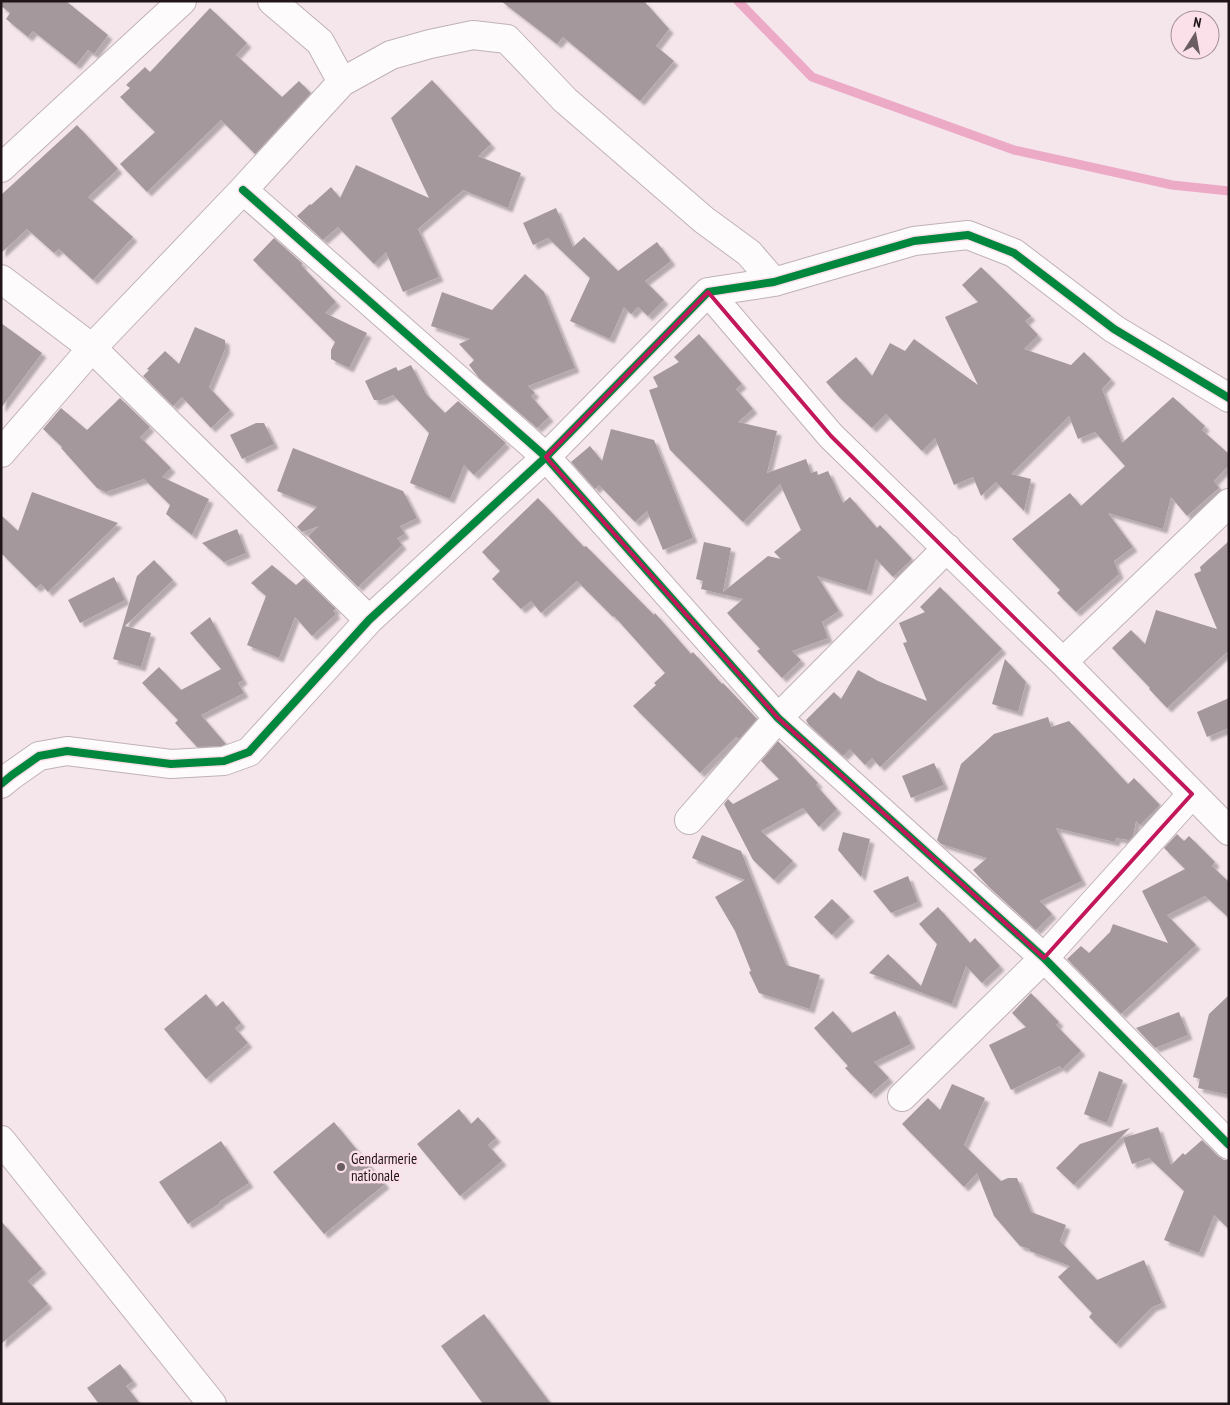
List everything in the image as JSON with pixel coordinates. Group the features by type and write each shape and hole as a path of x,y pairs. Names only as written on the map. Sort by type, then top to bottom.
{"street":[{"path":"1,168 182,1"},
{"path":"272,1 320,42 342,82"},
{"path":"1,453 92,348 243,190 342,82 391,55 430,44 473,35 507,39 565,100 704,220 749,253 774,282"},
{"path":"243,190 546,457 778,718 1044,958 1229,1145"},
{"path":"1,784 12,774 39,756 67,750 171,764 224,761 249,752 369,620 546,457 708,292 774,282 914,241 968,235 1014,253 1114,329 1229,398"},
{"path":"1,278 92,348 369,620"},
{"path":"708,292 831,436 1063,662 1229,831"},
{"path":"1063,662 1229,503"},
{"path":"689,820 778,718 947,548"},
{"path":"902,1096 1044,958 1192,794"},
{"path":"1,1140 212,1404"}],"highlighted area":[{"path":"708,292 831,436 1192,794 1044,958 778,718 546,457"}],"building":[{"path":"1,1 66,1 108,35 94,54 88,50 76,65 33,31 28,37 6,19 10,13 1,6"},
{"path":"501,1 644,1 669,29 656,46 674,61 640,101 563,37 557,44"},
{"path":"210,8 247,43 236,55 282,97 299,81 311,93 255,154 221,120 147,192 120,164 155,132 120,97 130,88 126,85 145,67 150,72"},
{"path":"432,80 491,144 478,156 521,173 508,208 463,190 418,229 439,277 403,292 386,252 374,264 338,227 323,240 297,216 331,187 340,198 356,165 429,198 391,118"},
{"path":"77,125 118,169 88,197 133,237 93,280 59,249 54,253 27,229 1,253 1,195"},
{"path":"556,208 573,247 584,237 618,271 657,242 671,261 645,281 664,300 648,316 638,307 631,314 624,307 610,339 570,321 590,278 548,238 533,245 523,223"},
{"path":"274,238 303,264 301,265 336,302 325,313 367,333 349,368 331,359 331,350 335,342 253,260"},
{"path":"981,267 1031,316 1025,321 1038,335 1024,349 1071,365 1084,352 1111,379 1102,389 1122,443 1173,397 1205,426 1202,430 1229,454 1229,465 1214,481 1219,488 1187,516 1171,497 1163,529 1108,513 1133,547 1114,561 1119,574 1076,612 1057,593 1060,590 1012,539 1070,493 1081,506 1125,466 1095,432 1078,439 1069,416 1011,474 1031,479 1024,511 996,482 981,496 973,477 954,485 935,438 922,451 886,414 872,428 826,382 856,357 872,376 890,343 905,351 914,339 978,385 945,317 978,302 962,285"},
{"path":"525,274 544,292 575,368 528,386 535,393 531,396 549,417 537,428 479,378 469,365 474,360 459,344 470,339 431,326 442,292 492,310"},
{"path":"1,323 42,353 1,408"},
{"path":"195,327 225,340 225,349 209,387 230,410 211,428 182,397 173,406 143,376 149,370 147,369 165,351 179,364"},
{"path":"699,334 742,384 736,389 753,409 738,422 777,431 767,473 806,459 811,473 817,471 818,475 828,471 843,503 850,497 877,528 880,525 912,559 893,577 876,559 867,591 817,576 839,611 822,622 828,638 792,651 801,660 782,678 757,651 760,649 727,613 743,599 701,589 703,581 696,579 704,542 731,548 723,592 768,556 781,559 774,552 801,530 780,484 743,522 670,450 649,390 658,387 653,377 679,362 674,357"},
{"path":"411,365 426,394 445,413 458,401 506,443 474,475 464,465 450,499 410,483 429,433 393,395 382,400 374,400 365,381 396,367 398,371"},
{"path":"120,398 150,427 140,437 171,468 162,477 209,499 192,535 166,514 170,505 144,479 106,492 97,488 62,447 43,429 61,408 87,430"},
{"path":"256,423 264,423 274,444 242,459 230,435"},
{"path":"611,429 654,440 693,538 663,550 647,511 635,522 599,485 595,489 571,462 590,446 602,461"},
{"path":"293,448 403,491 417,518 400,526 405,534 397,538 402,545 358,587 308,536 319,526 302,532 297,527 317,507 277,491"},
{"path":"32,492 118,523 48,592 41,584 36,588 1,553 1,515 18,531"},
{"path":"538,498 584,547 586,546 654,615 655,613 691,654 693,652 757,719 739,739 736,737 700,773 633,706 656,685 654,683 665,673 614,616 577,581 541,613 531,601 521,609 492,579 500,571 482,552"},
{"path":"237,529 246,553 224,562 202,543"},
{"path":"1229,541 1229,656 1227,652 1167,708 1112,648 1131,630 1145,644 1156,610 1217,629 1194,574 1201,571 1200,567"},
{"path":"154,560 173,580 125,626 151,633 141,667 113,659 137,576"},
{"path":"272,565 296,585 304,578 336,609 333,611 336,614 312,636 295,617 279,658 247,645 266,596 251,583"},
{"path":"114,577 125,600 80,623 68,600"},
{"path":"940,587 1002,649 880,767 872,758 865,765 850,749 843,756 806,720 834,692 841,699 858,670 878,681 927,701 903,643 907,642 899,623 925,612 920,607"},
{"path":"210,617 243,680 238,683 244,693 201,715 226,744 197,747 175,723 178,720 142,683 159,667 181,690 221,669 190,633"},
{"path":"1005,659 1026,682 1018,712 992,704"},
{"path":"1229,698 1229,728 1207,737 1197,712"},
{"path":"1048,717 1051,727 1069,721 1128,784 1134,778 1160,805 1140,825 1136,821 1133,836 1129,840 1116,838 1115,842 1056,828 1082,881 1040,901 1052,914 1036,930 973,870 987,858 941,844 937,840 961,764 994,734"},
{"path":"778,741 818,783 816,785 837,809 819,827 803,808 761,831 793,861 774,880 753,860 724,804 728,799 733,804 779,779 761,761"},
{"path":"934,763 944,785 911,798 902,776"},
{"path":"843,832 870,839 861,877 838,850"},
{"path":"1177,834 1184,841 1189,836 1215,862 1212,866 1229,882 1229,918 1205,896 1167,915 1196,945 1121,1014 1067,959 1081,946 1089,953 1110,932 1113,924 1168,943 1142,891 1185,869 1164,848"},
{"path":"702,835 741,851 786,965 820,975 810,1009 759,993 749,972 751,971 735,931 715,897 745,880 692,858"},
{"path":"908,876 918,902 891,913 873,891"},
{"path":"832,899 850,917 832,935 814,917"},
{"path":"938,907 970,943 975,938 1000,966 982,983 966,966 952,1004 869,973 888,954 921,986 937,944 919,924"},
{"path":"1031,993 1059,1022 1056,1025 1081,1051 1062,1069 1060,1066 1011,1090 989,1045 1026,1027 1012,1013"},
{"path":"206,994 216,1007 223,1001 241,1023 235,1028 248,1043 206,1079 164,1029"},
{"path":"1229,995 1229,1095 1198,1088 1200,1079 1193,1077 1209,1014"},
{"path":"833,1011 852,1033 895,1011 911,1044 874,1062 889,1078 871,1094 845,1068 848,1066 814,1028"},
{"path":"1179,1012 1188,1035 1155,1048 1136,1028"},
{"path":"1099,1071 1123,1080 1107,1123 1084,1114"},
{"path":"952,1084 985,1098 964,1145 1001,1181 1008,1178 1017,1178 1031,1212 1066,1225 1060,1241 1097,1280 1144,1260 1162,1303 1152,1307 1116,1344 1089,1317 1092,1313 1058,1277 1070,1266 1020,1246 994,1216 977,1173 964,1187 902,1124 928,1098 940,1110"},
{"path":"459,1109 471,1124 478,1117 496,1138 488,1145 502,1161 460,1196 417,1144"},
{"path":"334,1122 385,1184 324,1234 273,1172"},
{"path":"1158,1127 1171,1165 1183,1153 1185,1155 1202,1140 1218,1156 1224,1160 1229,1160 1229,1229 1214,1215 1199,1253 1164,1240 1184,1191 1149,1158 1132,1164 1123,1138"},
{"path":"1130,1128 1074,1185 1056,1168 1080,1144"},
{"path":"221,1141 249,1183 188,1224 159,1182"},
{"path":"1,1221 42,1269 28,1281 48,1304 1,1344"},
{"path":"484,1314 551,1404 483,1404 441,1346"},
{"path":"120,1364 133,1381 126,1386 140,1404 99,1404 87,1388"}],"waterway":[{"path":"738,1 812,77 1014,150 1172,185 1229,191"}],"cycle path":[{"path":"243,190 546,457 778,718 1044,958 1229,1145"},
{"path":"1,784 39,756 67,751 171,764 224,761 249,752 369,620 546,457 708,292 774,282 914,241 968,235 1014,253 1114,329 1229,398"}],"place":[{"name":"Gendarmerie nationale","path":"341,1167"}]}
